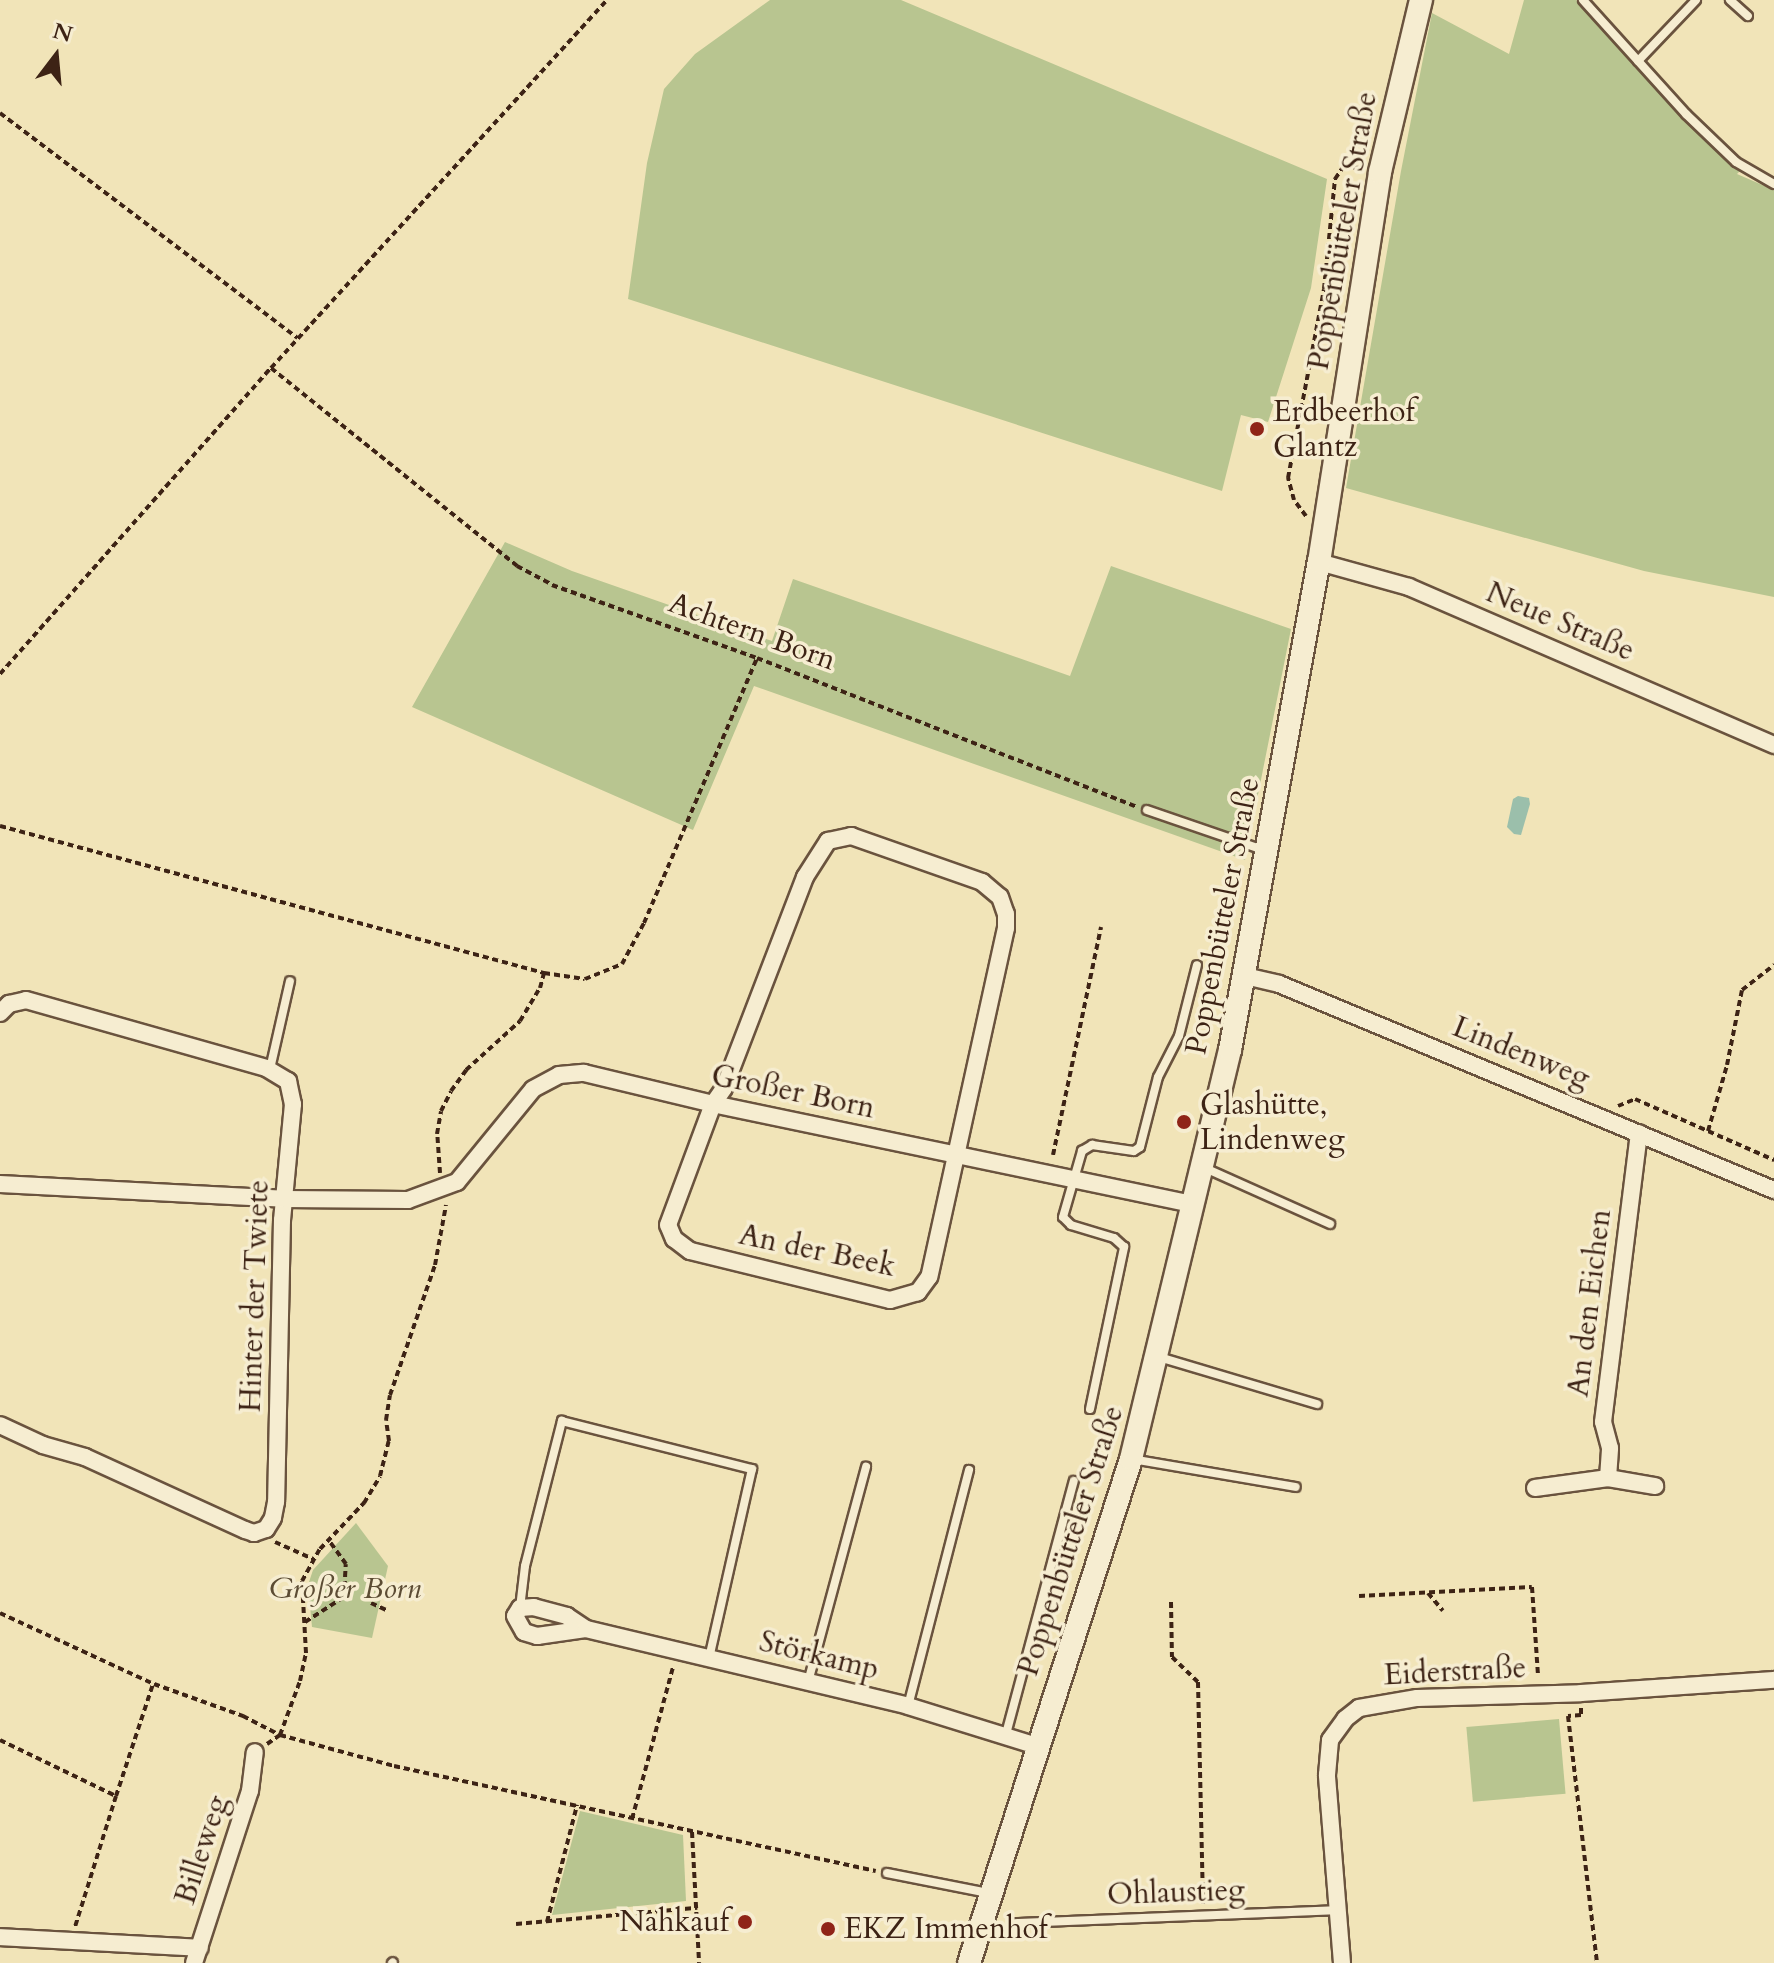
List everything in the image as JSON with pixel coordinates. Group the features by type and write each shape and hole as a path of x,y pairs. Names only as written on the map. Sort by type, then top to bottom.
{"main road":[{"name":"Poppenbütteler Straße","path":"969,1963 1131,1459 1158,1357 1245,976 1319,562 1380,172 1421,0"}],"street":[{"name":"Neue Straße","path":"1319,562 1409,587 1774,745"},
{"name":"An der Beek","path":"851,836 982,882 995,891 1005,907 1006,928 929,1277 918,1292 890,1300 690,1251 674,1239 668,1225 672,1208 713,1104 724,1088 810,868 828,841 851,836"},
{"name":"Lindenweg","path":"1245,976 1279,984 1598,1114 1774,1190"},
{"path":"0,1013 9,1004 26,1000 270,1069"},
{"name":"Hinter der Twiete","path":"269,1535 276,1502 284,1199 292,1092 288,1081 270,1069"},
{"name":"Großer Born","path":"0,1184 284,1199 391,1201 444,1189 462,1178 533,1089 559,1075 595,1074 713,1104 1191,1204"},
{"name":"An den Eichen","path":"1608,1478 1610,1448 1603,1422 1639,1133"},
{"path":"0,1425 43,1445 85,1457 245,1530 269,1535"},
{"path":"1535,1488 1608,1478 1655,1486"},
{"name":"Störkamp","path":"586,1629 545,1637 530,1634 516,1621 520,1608 534,1607 567,1616 586,1629 908,1706 1037,1746"},
{"name":"Eiderstraße","path":"1342,1963 1327,1775 1330,1740 1345,1719 1359,1708 1377,1702 1540,1696 1774,1680"},
{"name":"Billeweg","path":"197,1956 250,1791 255,1752"},
{"path":"0,1937 71,1941 197,1956"}],"lane":[{"path":"1583,0 1736,162 1774,184"},
{"path":"1638,61 1696,0"},
{"path":"1730,0 1748,16"},
{"path":"1147,810 1267,851"},
{"path":"1090,1409 1124,1247 1114,1238 1071,1225 1063,1217 1082,1151 1092,1145 1134,1151 1140,1147 1158,1077 1179,1036 1197,965"},
{"path":"270,1069 290,981"},
{"path":"1201,1166 1330,1224"},
{"path":"1158,1357 1317,1404"},
{"path":"520,1608 525,1566 562,1421 752,1469 709,1658"},
{"path":"1131,1459 1296,1487"},
{"path":"808,1683 866,1467"},
{"path":"908,1706 969,1470"},
{"path":"1006,1734 1074,1481"},
{"path":"887,1873 989,1893"},
{"name":"Ohlaustieg","path":"1016,1923 1337,1910"}],"path":[{"path":"0,674 298,338 607,0"},
{"path":"0,113 298,338"},
{"path":"1323,531 1294,500 1288,478 1324,289 1335,179 1343,167 1380,172"},
{"name":"Achtern Born","path":"271,368 517,566 552,585 757,658 1147,810"},
{"path":"0,826 544,973 585,979 622,964 644,923 757,658"},
{"path":"1078,1162 1051,1155 1101,927"},
{"path":"1708,1131 1727,1065 1742,990 1774,965"},
{"path":"255,1752 280,1735 306,1653 302,1581 313,1559 364,1503 386,1458 390,1395 435,1265 446,1208 438,1147 441,1111 466,1070 520,1021 540,988 544,973"},
{"path":"1598,1114 1635,1099 1774,1160"},
{"path":"269,1535 313,1559"},
{"path":"305,1622 344,1597 346,1564 330,1542"},
{"path":"1359,1596 1532,1587 1540,1696"},
{"path":"1427,1592 1443,1611"},
{"path":"1171,1602 1172,1657 1198,1682 1203,1915"},
{"path":"371,1603 386,1610"},
{"path":"0,1613 154,1684 243,1716 280,1735 394,1766 887,1873"},
{"path":"632,1819 677,1650"},
{"path":"71,1941 154,1684"},
{"path":"1581,1693 1581,1715 1568,1716 1597,1963"},
{"path":"0,1740 116,1796"},
{"path":"547,1922 577,1805"},
{"path":"692,1832 699,1963"},
{"path":"516,1924 697,1908"}],"green space":[{"path":"770,0 901,0 1327,179 1311,288 1268,422 1241,415 1222,491 628,299 647,163 664,89 695,54"},
{"path":"1524,0 1576,0 1684,118 1741,170 1737,174 1774,190 1774,597 1644,571 1346,488 1432,13 1509,54"},
{"path":"505,542 572,571 772,641 793,579 1070,676 1111,566 1291,629 1245,860 754,686 693,830 412,707"},
{"name":"Großer Born","path":"356,1523 388,1566 372,1638 312,1627 308,1585 313,1570"},
{"path":"1559,1719 1566,1794 1473,1802 1466,1727"},
{"path":"580,1811 683,1835 686,1901 552,1915"}],"shaded area":[{"path":"1518,796 1529,798 1530,804 1521,835 1514,834 1507,827 1513,799"}],"place":[{"name":"Erdbeerhof Glantz","path":"1257,429"},
{"name":"Glashütte, Lindenweg","path":"1184,1122"},
{"name":"Nahkauf","path":"745,1922"},
{"name":"EKZ Immenhof","path":"828,1929"}]}
